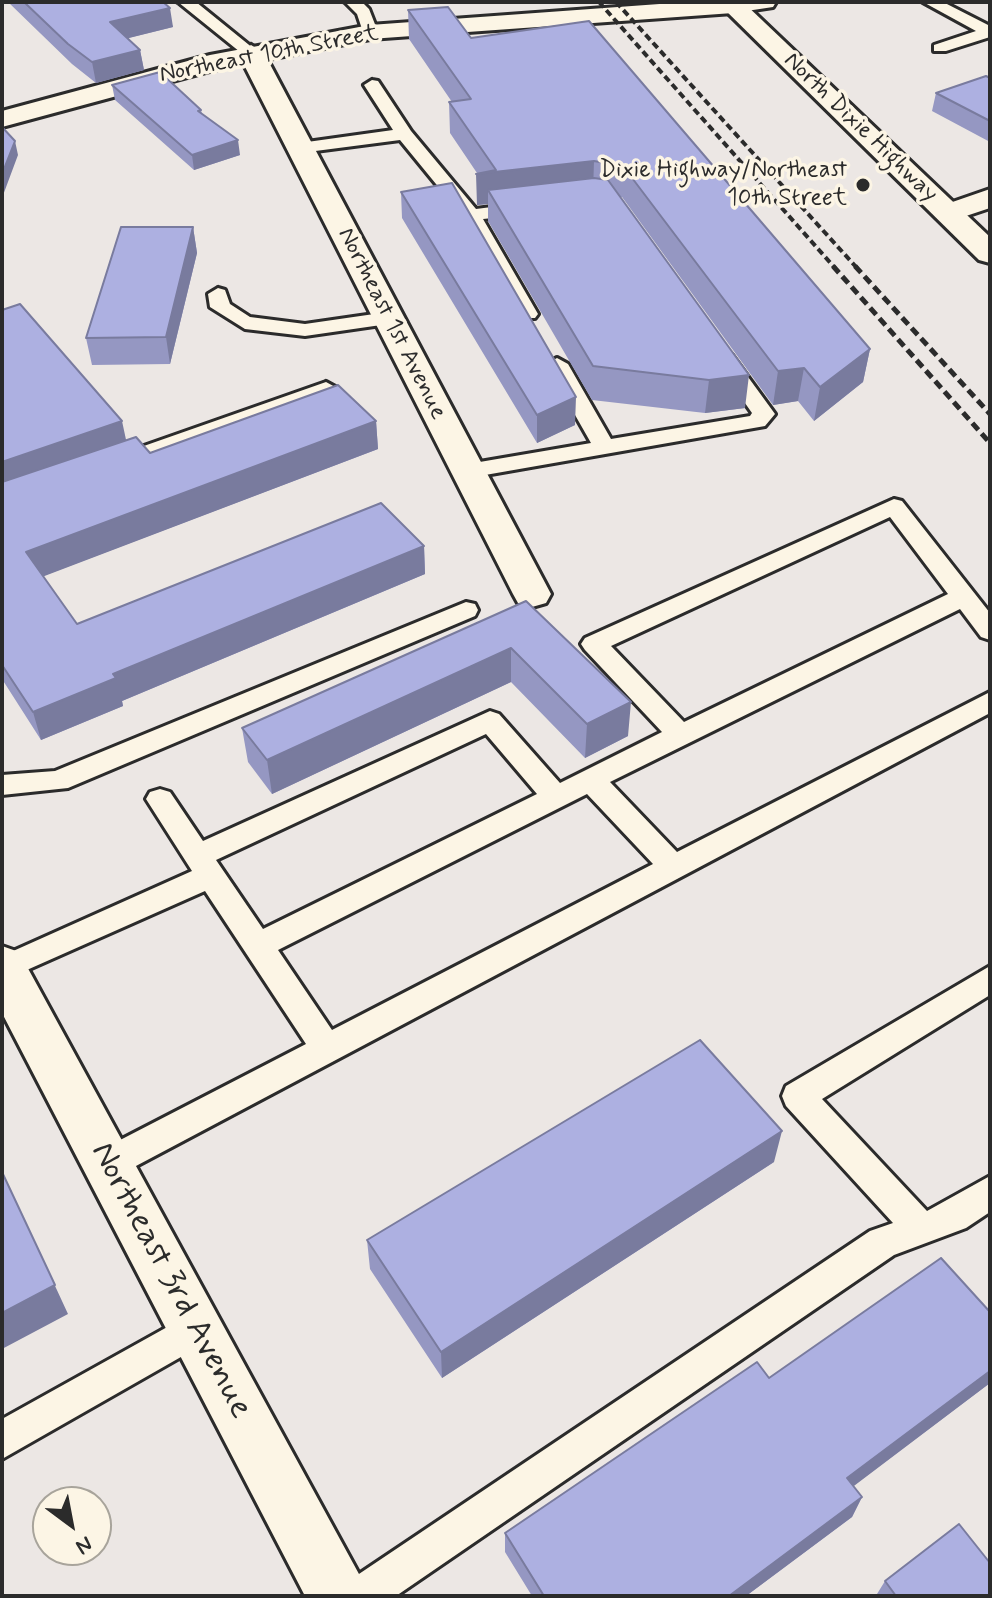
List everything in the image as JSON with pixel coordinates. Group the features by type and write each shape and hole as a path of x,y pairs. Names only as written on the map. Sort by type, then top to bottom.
{"street":[{"name":"Northeast 10th Street","path":"2,119 251,53 370,32 764,2"},
{"name":"North Dixie Highway","path":"731,4 990,254"},
{"name":"Northeast 1st Avenue","path":"251,53 532,594"},
{"path":"948,213 990,198"},
{"name":"Northeast 3rd Avenue","path":"3,968 339,1596"}],"lane":[{"path":"186,2 251,53"},
{"path":"353,2 364,12 370,32"},
{"path":"931,2 990,32 940,48"},
{"path":"372,85 404,134 471,215 605,448"},
{"path":"300,148 404,134"},
{"path":"471,215 547,206"},
{"path":"218,294 220,307 245,323 305,330 388,318"},
{"path":"468,471 757,421 764,414 711,340"},
{"path":"90,473 326,388"},
{"path":"680,735 594,644 894,506 990,631"},
{"path":"258,946 963,597"},
{"path":"2,785 58,781 466,610"},
{"path":"107,1164 990,701"},
{"path":"3,968 490,721 556,797"},
{"path":"591,780 674,868"},
{"path":"160,799 328,1050"},
{"path":"921,1229 798,1096 990,979"},
{"path":"361,1596 882,1243 954,1217 990,1192"},
{"path":"2,1440 196,1329"}],"building":[{"path":"24,2 163,2 170,8 110,22 140,50 92,62"},
{"path":"448,7 471,38 589,21 870,349 820,387 804,368 778,371 623,166 594,161 476,174 496,170 449,102 471,99 408,10"},
{"path":"160,72 201,110 198,111 238,140 192,155 112,85"},
{"path":"986,76 990,78 990,121 936,93"},
{"path":"2,127 15,141 2,174"},
{"path":"594,178 608,180 749,375 709,380 593,366 488,190"},
{"path":"452,183 576,397 537,415 401,192"},
{"path":"121,227 193,227 166,337 86,338"},
{"path":"20,304 122,421 2,462 2,310"},
{"path":"338,385 376,421 26,552 77,624 381,503 424,546 113,674 116,678 33,712 2,665 2,482 136,437 150,453"},
{"path":"526,601 631,702 587,724 511,648 267,760 242,728"},
{"path":"700,1040 782,1131 441,1352 367,1240"},
{"path":"2,1172 55,1285 2,1313"},
{"path":"941,1258 990,1312 990,1371 847,1478 862,1497 729,1596 544,1596 505,1533 757,1362 769,1378"},
{"path":"959,1524 990,1563 990,1596 896,1596 885,1581"}],"railway":[{"path":"599,2 835,268"},
{"path":"616,2 857,268"},
{"path":"833,266 990,443"},
{"path":"855,266 990,414"}],"place":[{"name":"Dixie Highway/Northeast 10th Street","path":"863,185"}]}
